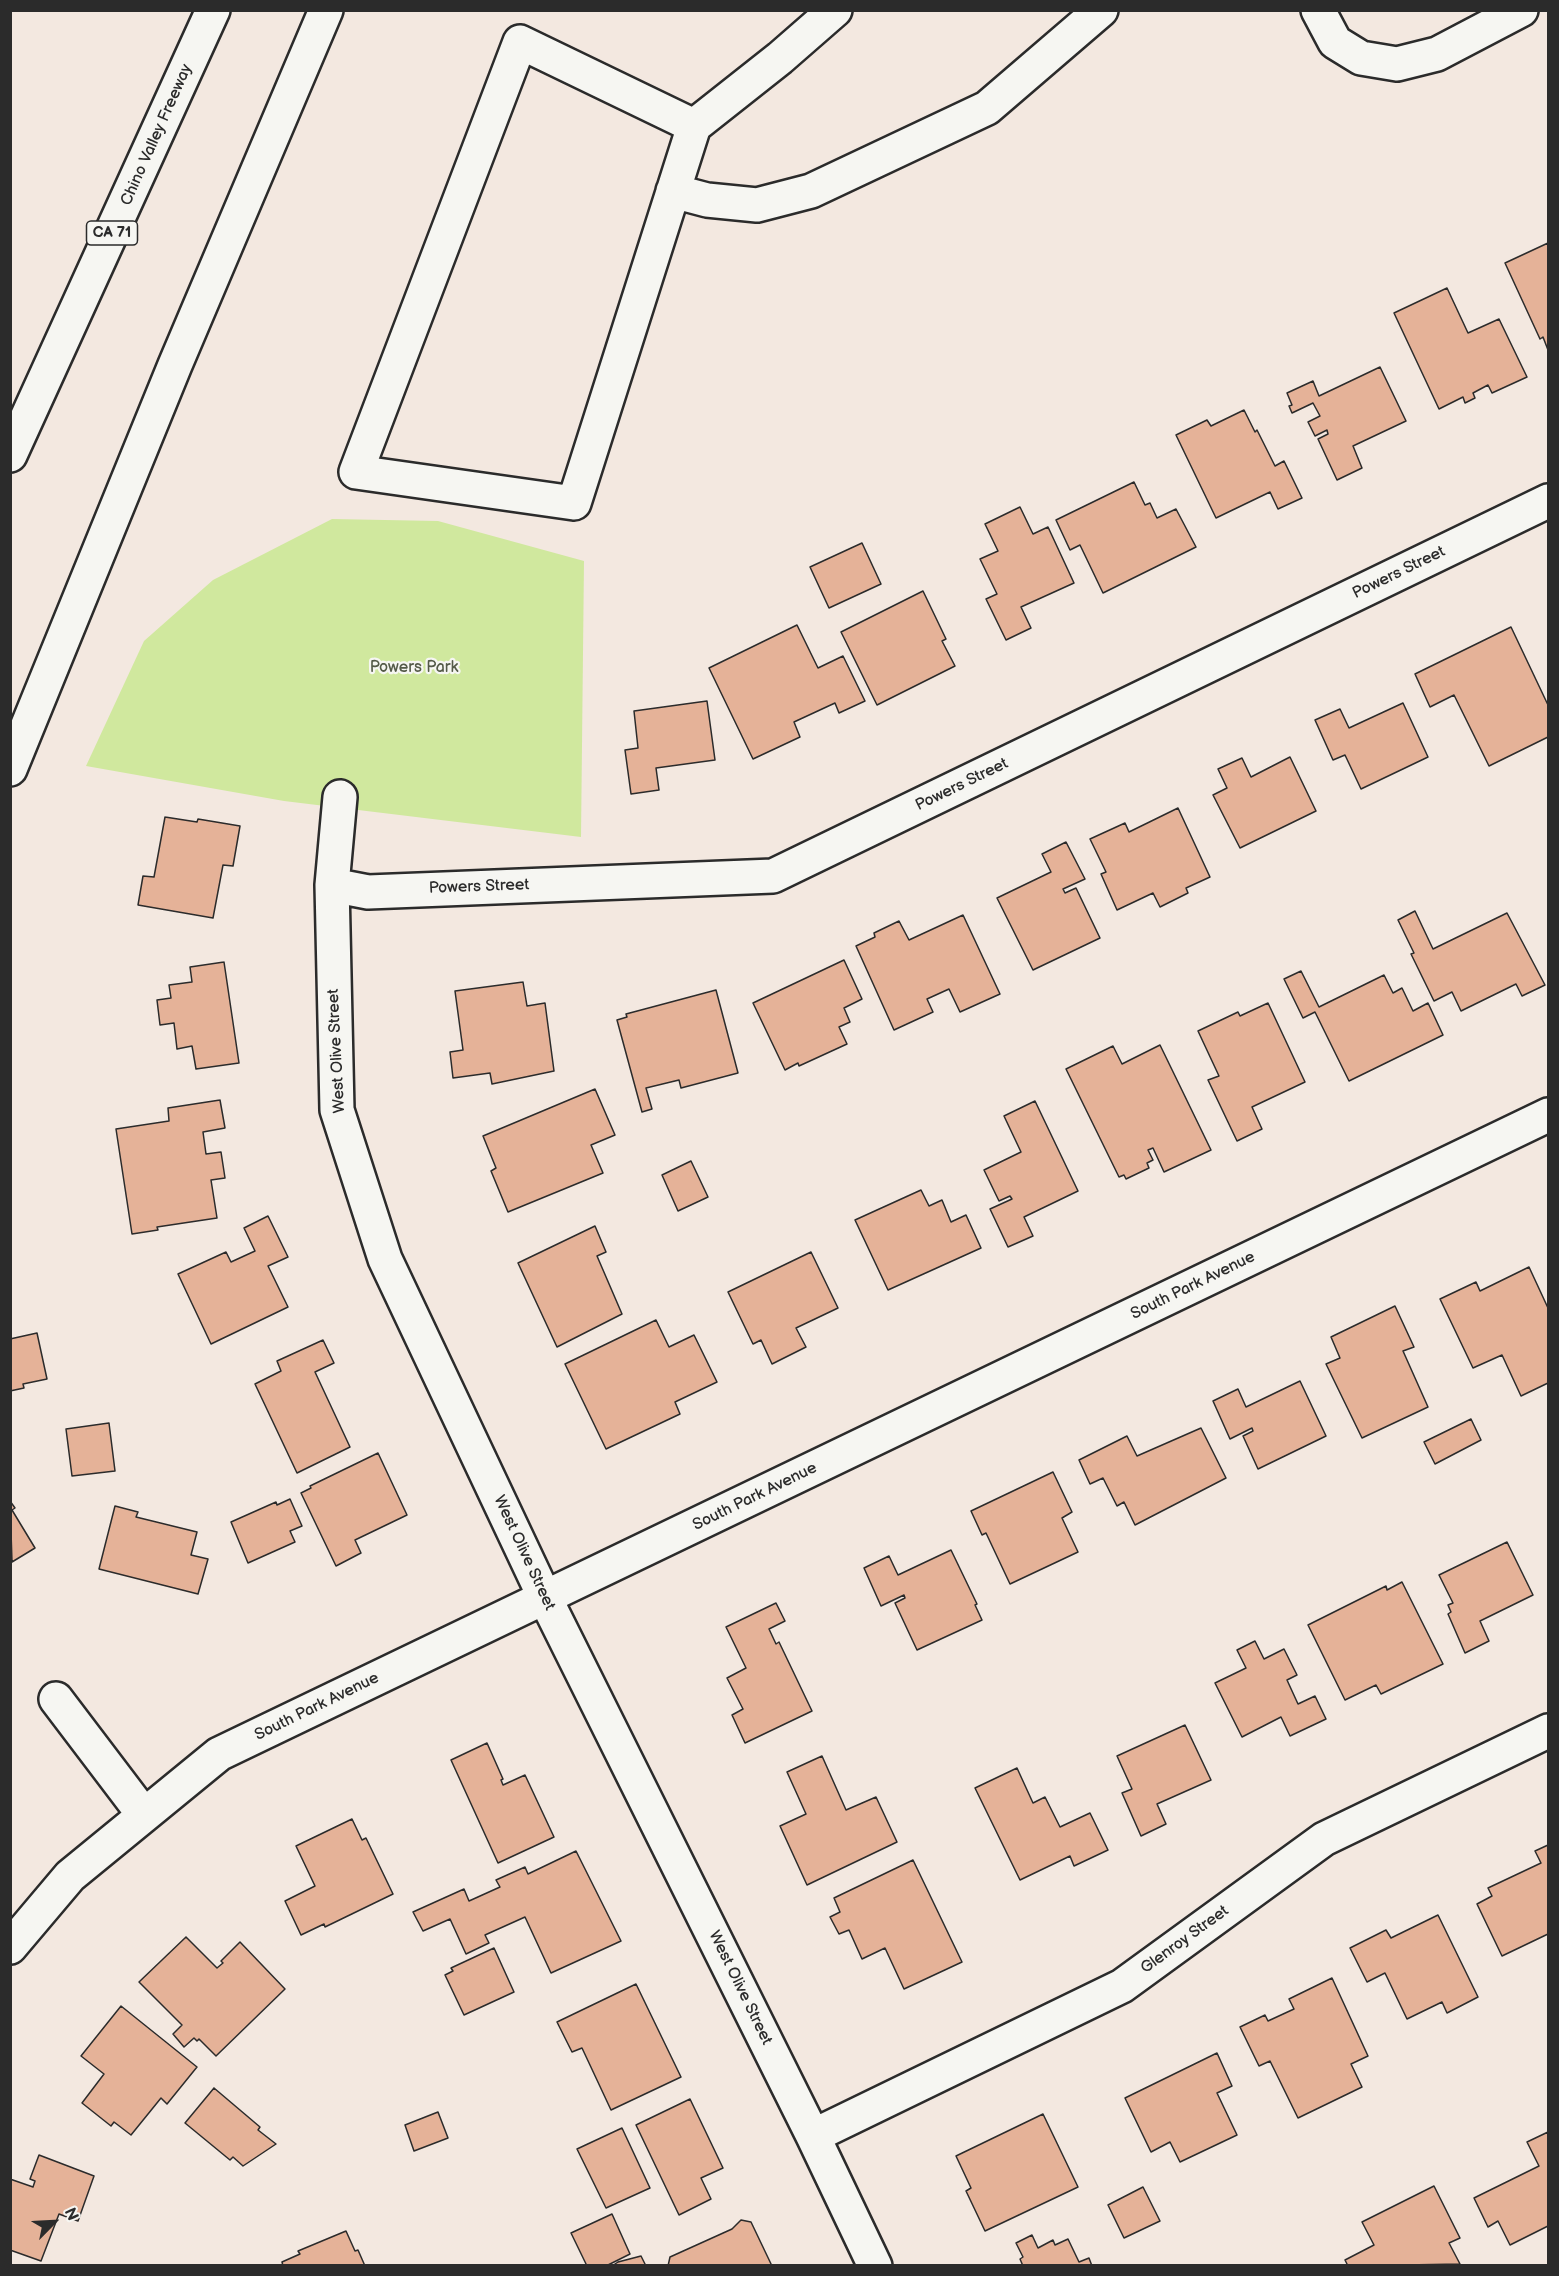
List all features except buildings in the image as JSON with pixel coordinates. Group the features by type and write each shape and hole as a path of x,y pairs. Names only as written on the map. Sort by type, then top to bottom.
{"main road":[{"name":"Chino Valley Freeway","path":"10,455 213,10"},
{"path":"10,769 175,365 326,10"},
{"path":"694,126 520,42 356,472 574,503 694,126 780,58 835,10"},
{"path":"673,191 707,200 758,205 811,191 987,108 1101,10"},
{"path":"1318,10 1335,42 1361,58 1397,64 1437,54 1521,10"},
{"name":"Powers Street","path":"332,885 368,892 773,876 1548,501"},
{"name":"West Olive Street","path":"340,797 332,885 337,1110 385,1258 545,1598 875,2265"},
{"name":"South Park Avenue","path":"10,1947 69,1876 219,1754 1548,1115"},
{"path":"56,1699 144,1815"},
{"name":"Glenroy Street","path":"813,2136 1122,1986 1324,1839 1548,1731"}],"green space":[{"name":"Powers Park","path":"332,519 438,521 584,561 581,837 284,801 86,766 144,641 213,580"}]}
